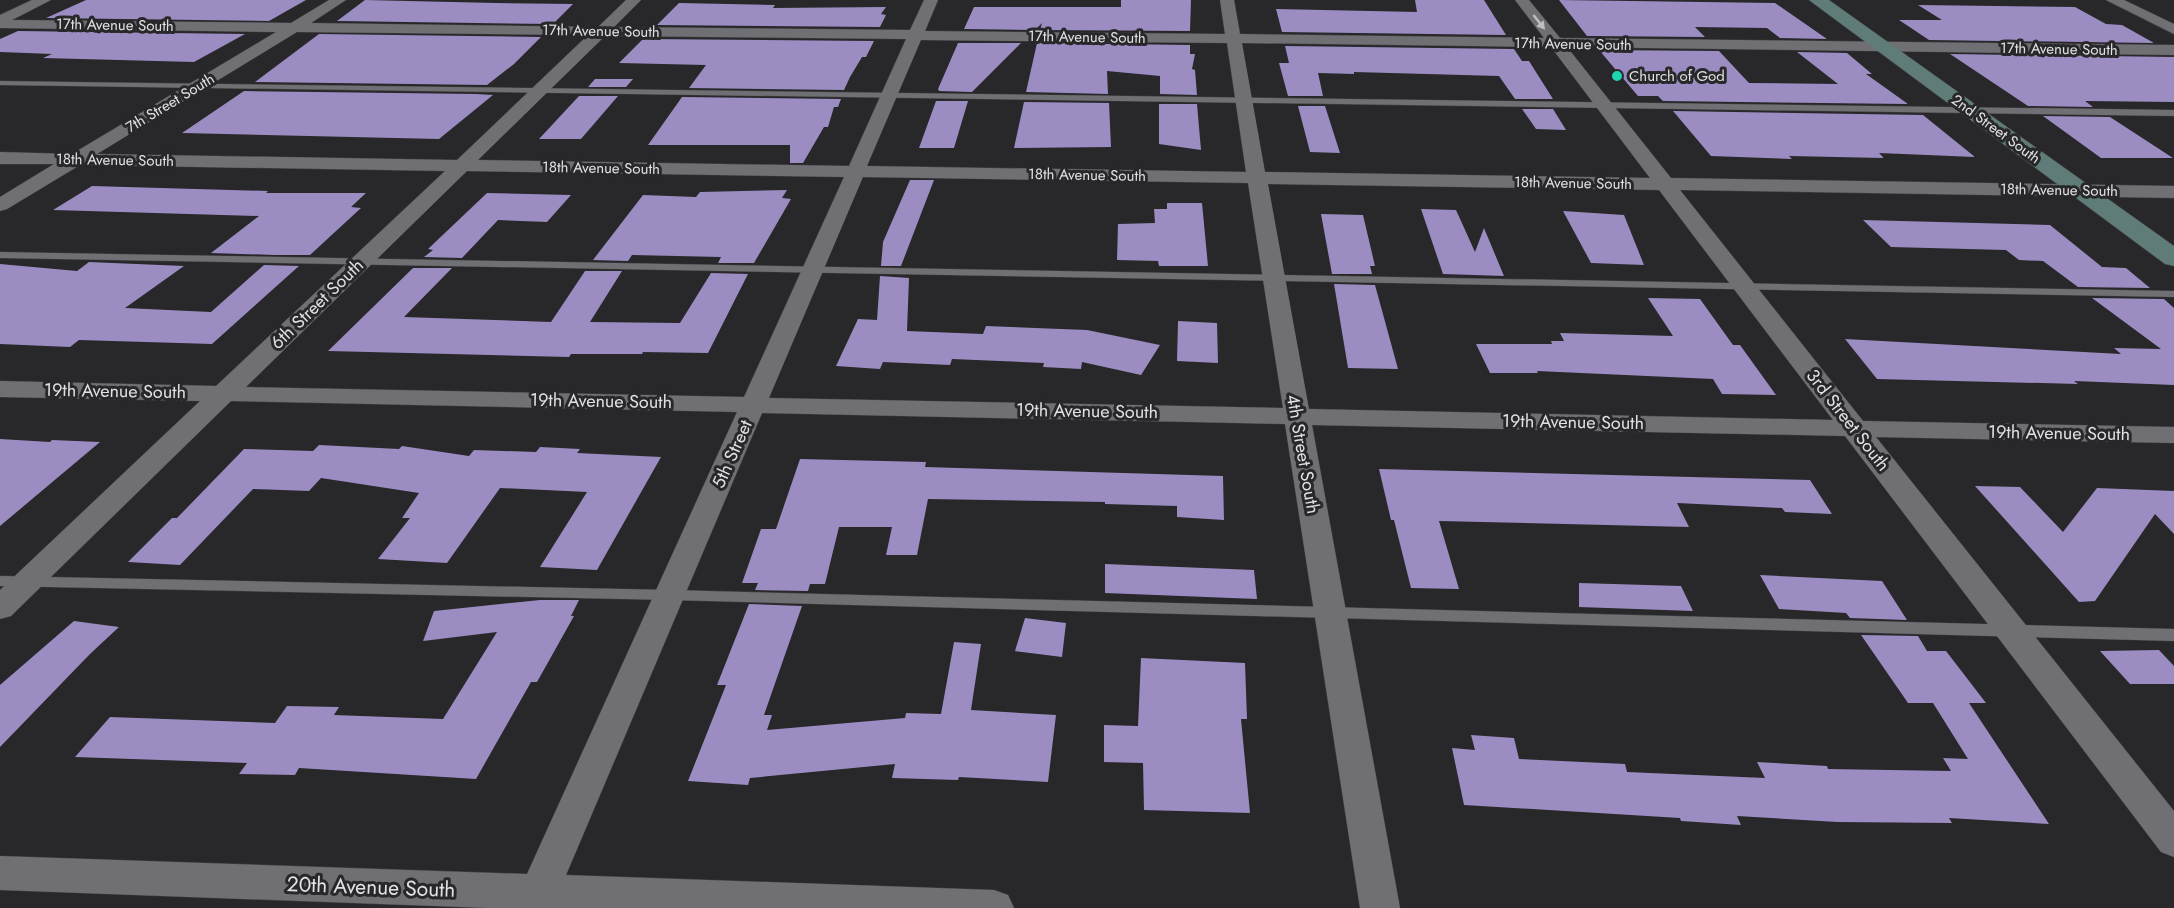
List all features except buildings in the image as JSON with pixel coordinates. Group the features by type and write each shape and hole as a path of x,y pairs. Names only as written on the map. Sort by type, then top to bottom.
{"street":[{"path":"0,22 44,0"},
{"name":"7th Street South","path":"0,205 339,0"},
{"name":"6th Street South","path":"0,608 634,0"},
{"name":"5th Street","path":"535,900 931,0"},
{"name":"4th Street South","path":"1227,0 1380,908"},
{"name":"3rd Street South","path":"1522,0 2174,840"},
{"name":"2nd Street South","path":"1818,0 2174,258"},
{"path":"2113,0 2174,30"},
{"name":"17th Avenue South","path":"0,22 2174,50"},
{"name":"18th Avenue South","path":"0,158 2174,192"},
{"name":"19th Avenue South","path":"0,389 2174,435"},
{"name":"20th Avenue South","path":"0,873 535,900 994,908"}],"lane":[{"path":"0,83 2174,113"},
{"path":"0,255 2174,294"},
{"path":"0,581 670,595 2174,635"}],"place":[{"name":"Church of God","path":"1617,76"}]}
